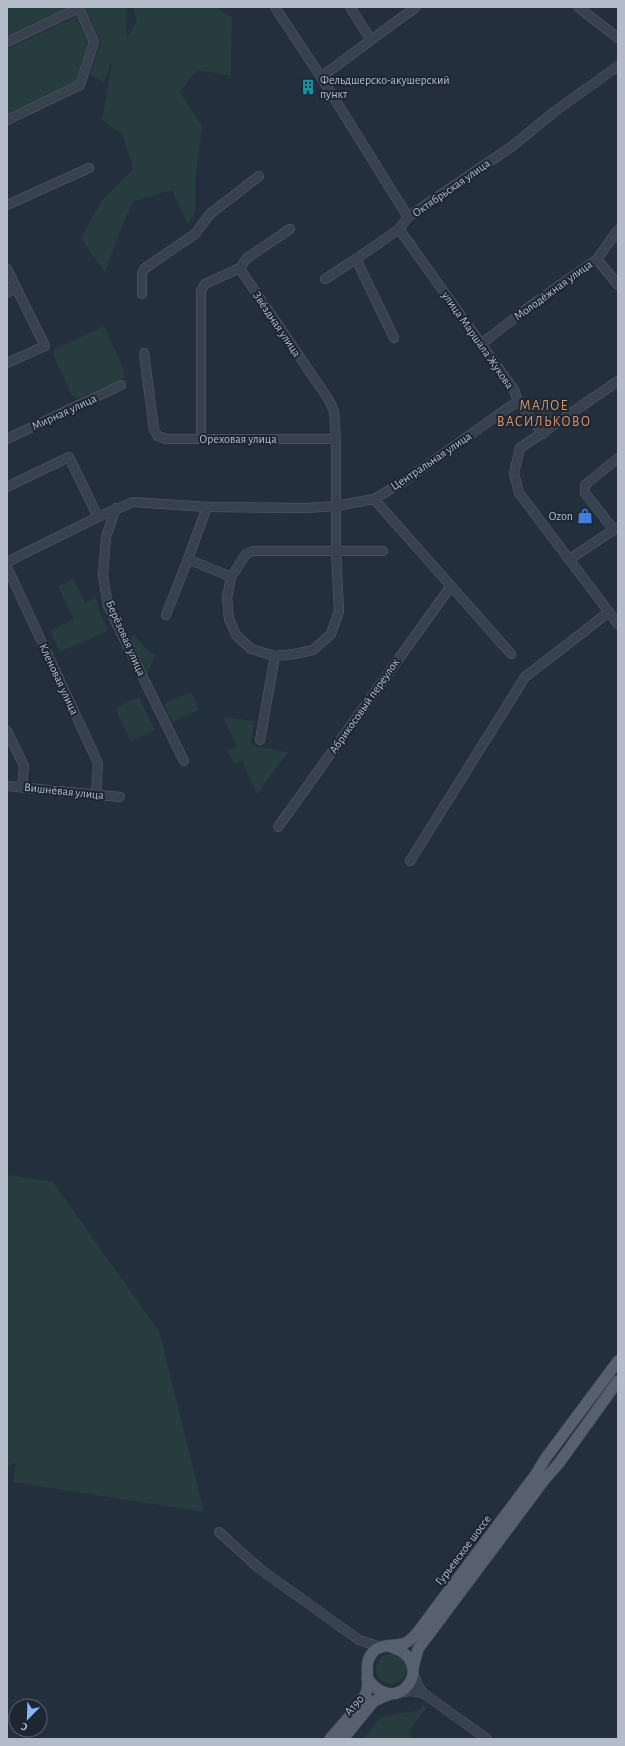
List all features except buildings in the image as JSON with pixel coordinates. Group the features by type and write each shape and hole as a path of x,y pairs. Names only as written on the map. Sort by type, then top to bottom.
{"main road":[{"name":"Гурьевское шоссе","path":"370,1657 376,1649 406,1642 420,1629 618,1361"},
{"name":"Гурьевское шоссе","path":"413,1671 418,1649 545,1479 559,1464 617,1384"},
{"path":"367,1678 378,1691 394,1693 407,1686 413,1671 409,1658 404,1652 386,1647"},
{"path":"330,1739 364,1696 368,1685 366,1669 370,1657"},
{"name":"А190","path":"343,1739 374,1701 394,1693"}],"street":[{"path":"275,7 321,77 408,217"},
{"path":"350,7 371,40"},
{"path":"321,77 416,7"},
{"path":"578,7 618,38"},
{"path":"7,42 79,8 94,42 80,85 7,120"},
{"name":"Октябрьская улица","path":"356,259 399,229 408,217 512,147 554,112 618,66"},
{"path":"7,205 89,168"},
{"path":"142,294 142,273 145,268 195,234 210,214 258,176"},
{"path":"201,439 201,290 205,284 240,268 247,258 290,229"},
{"name":"улица Маршала Жукова","path":"399,229 514,390 518,401 543,434"},
{"name":"Молодёжная улица","path":"481,344 537,301 597,259 618,230"},
{"path":"325,279 356,259 394,338"},
{"path":"597,259 618,285"},
{"name":"Звёздная улица","path":"240,268 329,400 334,411 336,439"},
{"path":"7,269 45,346 7,364"},
{"path":"7,293 16,288"},
{"name":"Ореховая улица","path":"144,352 154,430 158,436 166,439 336,439"},
{"path":"618,380 543,434 520,448 514,473 519,493 618,624"},
{"name":"Мирная улица","path":"7,439 121,385"},
{"name":"Центральная улица","path":"7,562 116,508 133,502 207,507 306,508 336,506 374,499 406,480 518,401"},
{"path":"336,439 336,552 339,611 331,634 314,650 275,656 251,649 236,635 229,619 227,598 231,577 246,554 253,551 336,552 383,551"},
{"path":"7,487 69,457 98,517"},
{"path":"570,559 616,528 585,493 584,489 585,485 618,458"},
{"path":"374,499 511,654"},
{"path":"166,615 207,507"},
{"name":"Берёзовая улица","path":"116,508 106,537 103,576 108,606 184,761"},
{"path":"188,559 231,577"},
{"name":"Кленовая улица","path":"7,567 98,763 96,794"},
{"name":"Абрикосовый переулок","path":"278,827 451,586"},
{"path":"410,861 525,677 609,612"},
{"path":"260,740 275,656"},
{"path":"7,731 24,766 22,787"},
{"name":"Вишнёвая улица","path":"7,786 120,797"},
{"path":"219,1532 260,1569 359,1640 366,1648 370,1657"},
{"path":"359,1640 386,1647"},
{"path":"413,1671 418,1686 423,1693 487,1739"},
{"path":"394,1693 411,1691 423,1693"}],"green space":[{"path":"7,7 69,7 7,36"},
{"path":"85,7 126,7 127,37 137,21 133,7 215,7 232,17 231,76 197,70 180,92 202,126 195,181 195,213 188,225 172,190 134,201 124,221 105,272 81,239 102,200 133,170 123,134 102,120 112,63 104,82 90,75 101,43"},
{"path":"76,17 88,43 75,82 7,114 7,49"},
{"path":"104,326 119,358 125,377 79,398 72,396 53,355 55,349"},
{"path":"540,398 555,416 545,424 533,407"},
{"path":"73,579 85,603 96,597 98,608 108,631 60,652 50,631 74,619 58,586"},
{"path":"134,635 146,649 155,654 149,671 144,673 129,640"},
{"path":"191,692 199,710 173,722 164,704"},
{"path":"139,697 155,730 131,741 115,708"},
{"path":"223,717 254,721 251,744 258,747 288,752 257,794 242,760 234,764 227,750 237,747"},
{"path":"7,1175 53,1182 159,1331 204,1512 13,1482 16,1462 7,1466"},
{"path":"391,1654 397,1655 405,1663 405,1675 397,1683 391,1684 385,1683 377,1675 376,1669 377,1663 385,1655"},
{"path":"423,1705 427,1707 408,1733 415,1739 363,1739 381,1717 420,1710"}],"place":[{"name":"Фельдшерско-акушерский пункт","path":"308,87"},
{"name":"Ozon","path":"585,516"}],"district":[{"name":"МАЛОЕ ВАСИЛЬКОВО","path":"544,414"}]}
